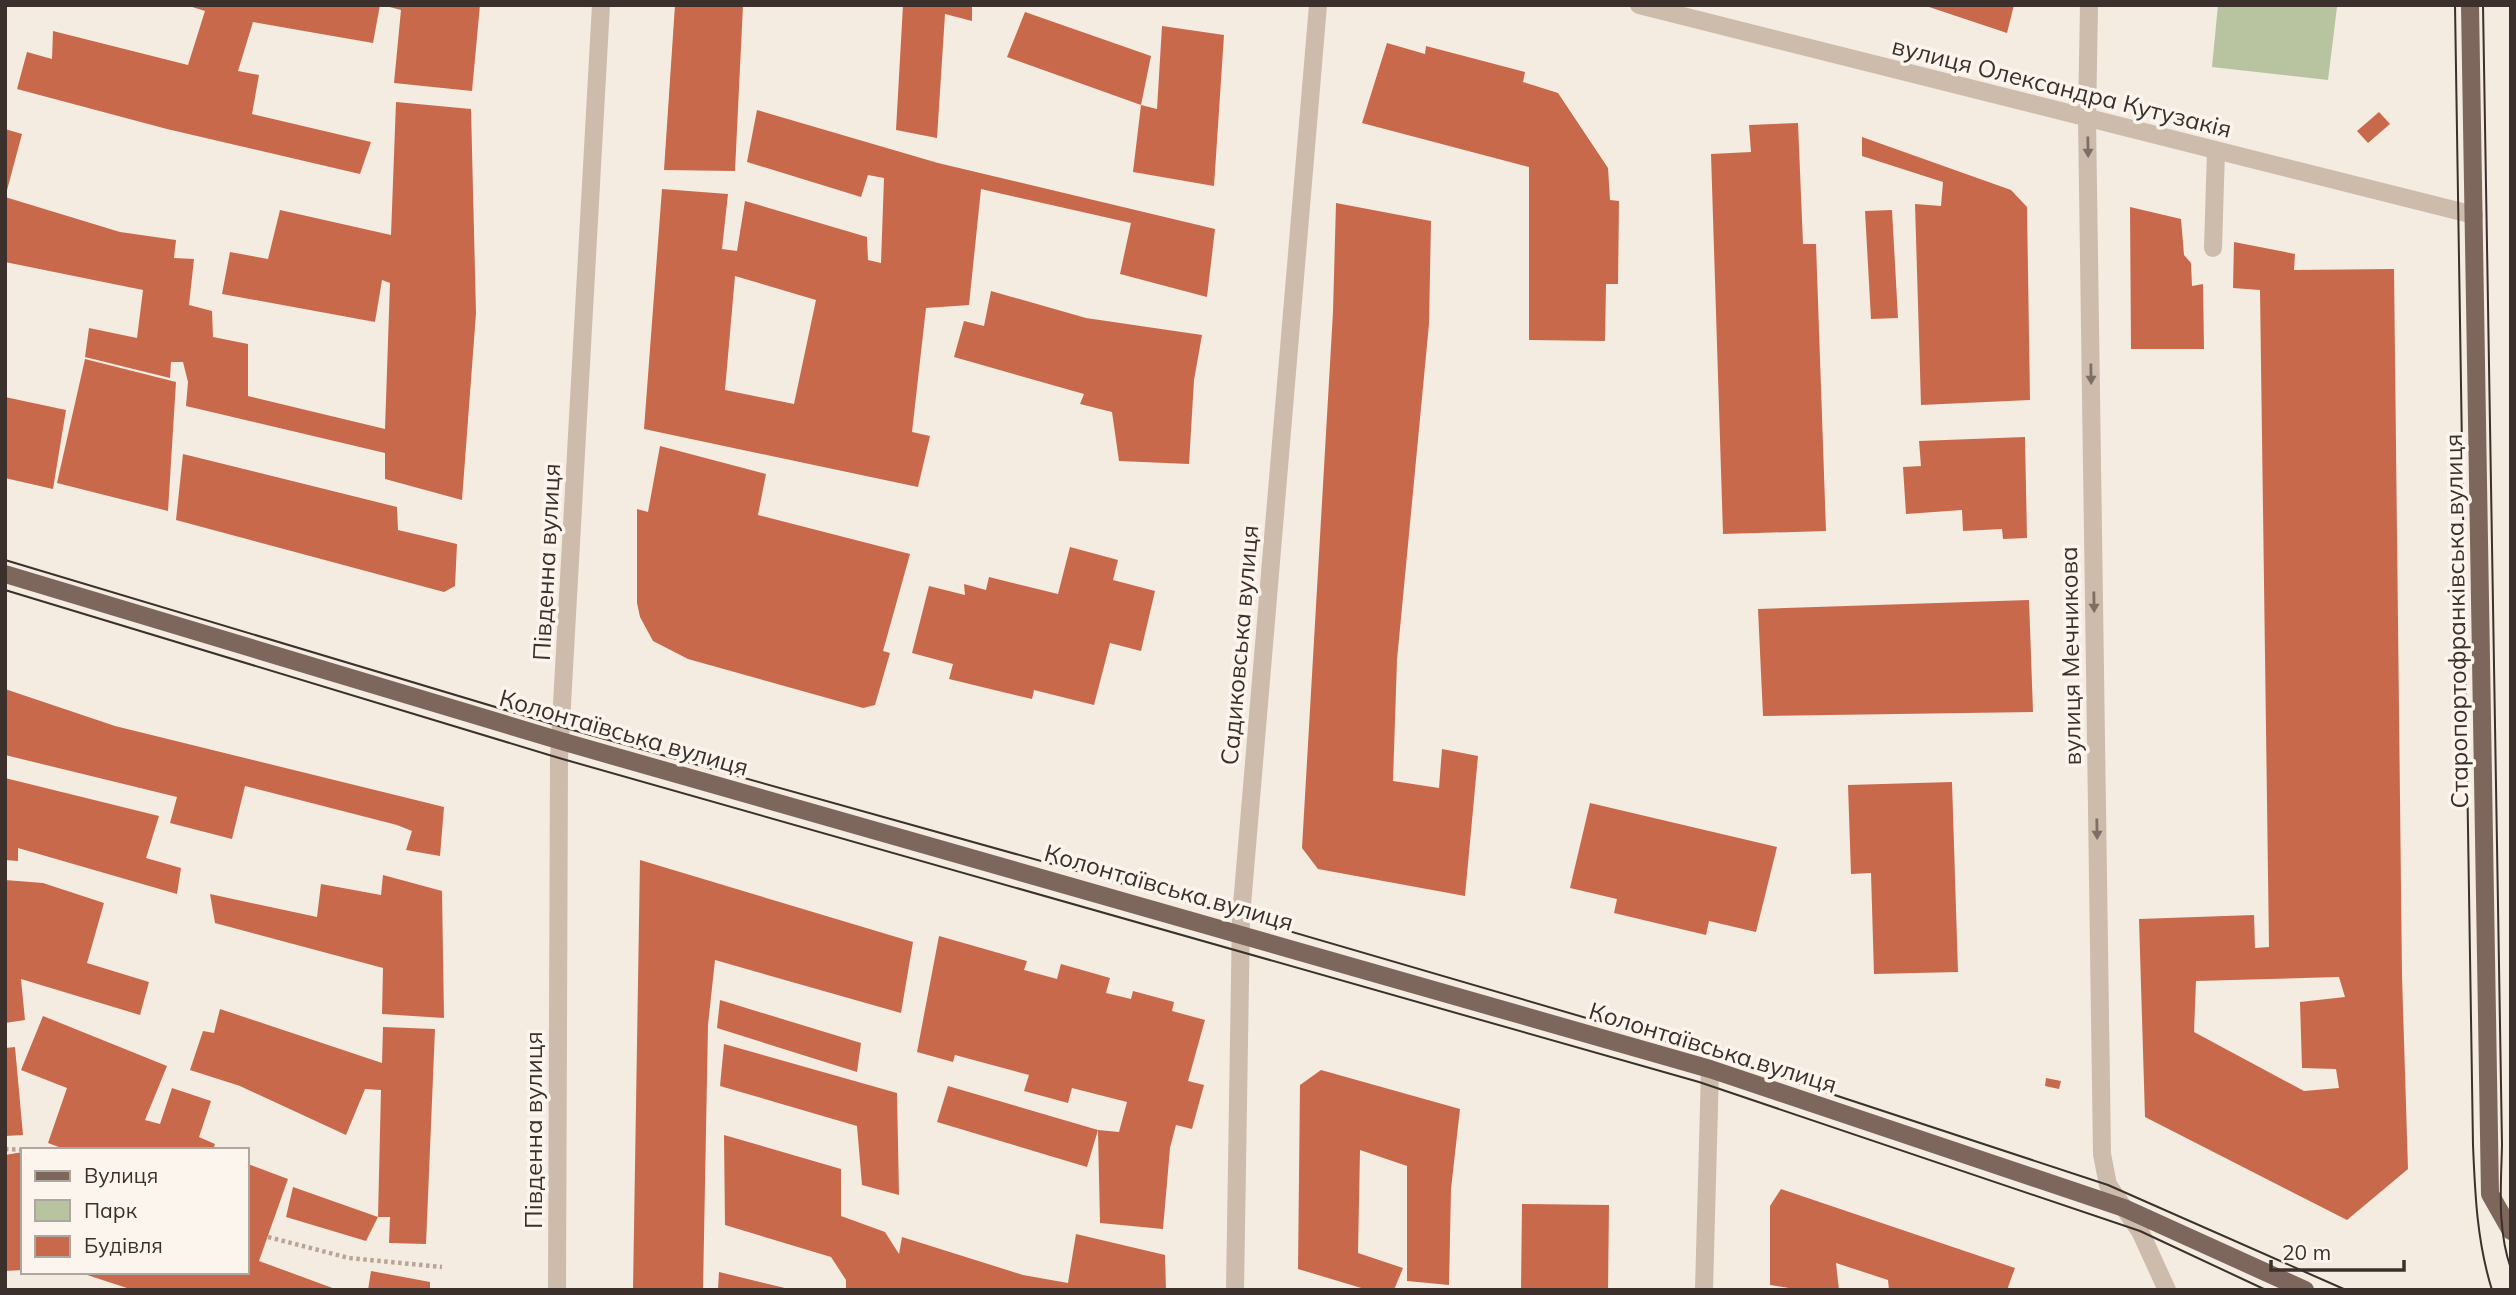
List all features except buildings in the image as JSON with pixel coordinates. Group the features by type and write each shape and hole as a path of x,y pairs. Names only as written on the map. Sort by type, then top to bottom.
{"main road":[{"name":"Старопортофранківська вулиця","path":"2470,5 2490,1194 2511,1231"},
{"name":"Колонтаївська вулиця","path":"5,574 561,741 1710,1069 2124,1208 2305,1290"}],"street":[{"name":"Південна вулиця","path":"557,1290 561,741 601,5"},
{"name":"Садиковська вулиця","path":"1234,1290 1241,933 1318,5"},
{"name":"вулиця Олександра Кутузакія","path":"1639,5 1691,12 2087,119 2474,215"},
{"name":"вулиця Мечникова","path":"2088,5 2087,119 2102,1154 2108,1185 2140,1231 2167,1290"},
{"path":"2213,248 2216,151"},
{"path":"1704,1290 1710,1069"}],"path":[{"path":"268,1237 349,1258 442,1267"}],"green space":[{"path":"2218,5 2337,7 2328,80 2212,67"}],"tram line":[{"path":"2455,5 2473,1145 2480,1236 2492,1290"},
{"path":"2483,5 2501,1208 2511,1269"},
{"path":"5,560 562,727 1241,917 1713,1055 2108,1185 2346,1290"},
{"path":"5,590 559,758 1699,1082 2140,1231 2266,1290"}]}
